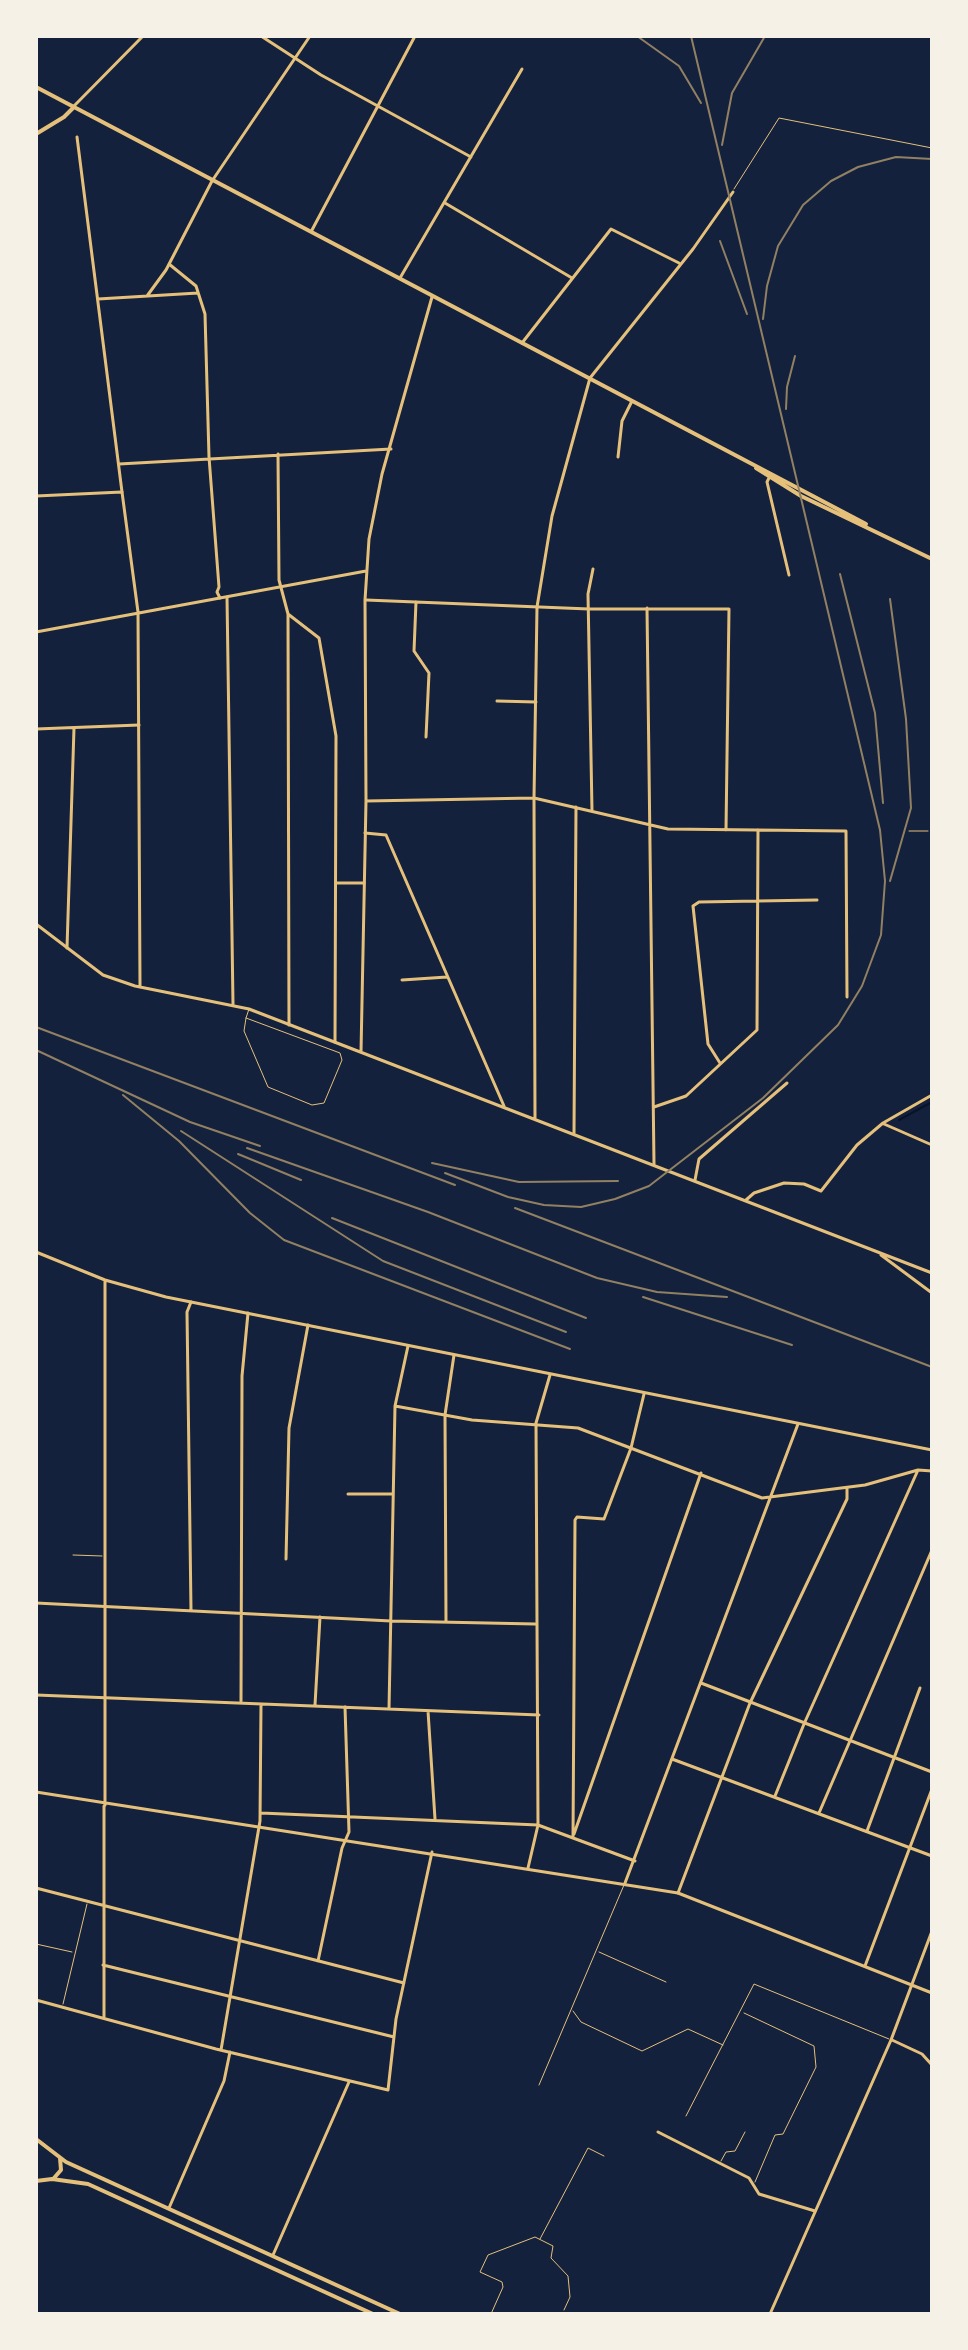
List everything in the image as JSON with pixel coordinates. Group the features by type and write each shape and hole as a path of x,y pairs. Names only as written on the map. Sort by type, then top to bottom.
{"main road":[{"path":"36,87 932,559"},
{"path":"36,134 73,108"},
{"path":"751,464 769,478 866,524"},
{"path":"36,2139 60,2158 400,2314"},
{"path":"52,2179 61,2170 60,2158"},
{"path":"36,2181 52,2179 88,2184 373,2314"},
{"path":"100,2189 105,2179"},
{"path":"132,2203 131,2196 139,2195"}],"street":[{"path":"73,108 143,36"},
{"path":"261,36 377,106 471,157"},
{"path":"147,296 169,264 212,181 310,36"},
{"path":"311,231 415,36"},
{"path":"400,278 522,69"},
{"path":"77,137 138,612 140,986"},
{"path":"535,1118 537,607 552,516 590,378 733,192"},
{"path":"445,203 572,278"},
{"path":"522,343 611,229 680,264"},
{"path":"169,264 199,293 205,314 209,457 217,592 220,598"},
{"path":"98,299 199,293"},
{"path":"361,1052 366,571 373,509 432,296"},
{"path":"618,457 622,421 632,401"},
{"path":"119,464 391,449"},
{"path":"278,454 279,580 283,585 288,614 289,1025"},
{"path":"769,478 767,482 789,575"},
{"path":"36,496 122,492"},
{"path":"592,811 589,609 593,569"},
{"path":"36,632 366,571"},
{"path":"227,597 233,1004"},
{"path":"365,600 589,609 729,609 726,830"},
{"path":"416,602 414,651 429,673 426,737"},
{"path":"647,607 649,977 654,1164"},
{"path":"288,614 319,638 336,736 335,1042"},
{"path":"497,701 536,702"},
{"path":"36,729 139,725"},
{"path":"67,948 74,728"},
{"path":"366,801 534,798 650,825 726,830 846,831 847,997"},
{"path":"574,1133 576,807"},
{"path":"654,1107 686,1096 757,1030 758,830"},
{"path":"931,831 932,864"},
{"path":"365,833 386,835 504,1106"},
{"path":"336,883 364,883"},
{"path":"720,1063 708,1044 693,906 699,902 817,900"},
{"path":"36,924 103,975 249,1009 932,1273"},
{"path":"402,980 447,977"},
{"path":"695,1180 699,1159 787,1083"},
{"path":"746,1200 754,1193 784,1183 804,1184 821,1191 857,1145 883,1123 932,1095"},
{"path":"883,1123 932,1145"},
{"path":"877,1251 932,1293"},
{"path":"36,1252 105,1280 191,1302 932,1450"},
{"path":"912,1279 917,1267"},
{"path":"104,2018 105,1280"},
{"path":"191,1302 187,1312 191,1611"},
{"path":"241,1702 242,1376 248,1313"},
{"path":"286,1559 289,1428 308,1325"},
{"path":"389,1709 395,1406 408,1346"},
{"path":"446,1622 445,1415 454,1355"},
{"path":"528,1868 538,1825 536,1423 550,1375"},
{"path":"573,1838 575,1520 577,1517 604,1519 631,1448 644,1394"},
{"path":"395,1406 506,1423 578,1428 762,1498 847,1488 887,1481 918,1470 932,1471"},
{"path":"625,1883 636,1861 798,1424"},
{"path":"775,1796 918,1470"},
{"path":"573,1838 701,1473"},
{"path":"678,1893 750,1703 847,1499 847,1488"},
{"path":"348,1494 392,1494"},
{"path":"819,1813 932,1550"},
{"path":"36,1603 391,1621 535,1624"},
{"path":"315,1706 320,1617"},
{"path":"701,1683 932,1772"},
{"path":"867,1831 920,1688"},
{"path":"36,1695 539,1715"},
{"path":"221,2050 261,1813 261,1703"},
{"path":"318,1961 350,1819 345,1707"},
{"path":"428,1711 435,1819"},
{"path":"672,1759 932,1856"},
{"path":"865,1966 932,1789"},
{"path":"36,1792 678,1893 932,1993"},
{"path":"261,1813 538,1825 636,1861"},
{"path":"36,2000 221,2050 388,2090 394,2037 432,1852"},
{"path":"36,1888 404,1983"},
{"path":"770,2314 891,2040 932,1931"},
{"path":"103,1965 394,2037"},
{"path":"891,2040 922,2054 932,2065"},
{"path":"169,2208 224,2081 230,2052"},
{"path":"272,2257 349,2082"},
{"path":"658,2132 749,2178 759,2194 795,2202 815,2211"}],"lane":[{"path":"733,192 779,118 932,148"},
{"path":"909,831 931,831"},
{"path":"246,1018 340,1053 342,1060 326,1101 312,1105 268,1087 244,1031 246,1018 249,1009"},
{"path":"73,1555 105,1556"},
{"path":"539,2085 625,1883"},
{"path":"62,2006 88,1901"},
{"path":"36,1944 75,1953"},
{"path":"596,1951 666,1982"},
{"path":"686,2116 754,1984 891,2040"},
{"path":"571,2009 581,2022 642,2051 688,2029 725,2045"},
{"path":"741,2012 814,2046 816,2067 783,2134 775,2135 753,2186"},
{"path":"720,2164 726,2152 735,2151 745,2132"},
{"path":"540,2240 588,2148 604,2156"},
{"path":"491,2314 503,2287 502,2282 480,2272 488,2255 527,2239 540,2240 553,2246 551,2258 568,2276 570,2297 564,2310"}],"waterway":[{"path":"899,1120 932,1102"}],"railway":[{"path":"637,36 679,66 701,103"},
{"path":"445,1173 508,1197 544,1205 581,1207 649,1186 763,1098 838,1025 862,986 881,935 885,881 880,830 691,36"},
{"path":"722,145 732,93 765,36"},
{"path":"763,319 767,286 778,246 803,205 831,181 858,167 896,157 932,159"},
{"path":"720,241 747,314"},
{"path":"786,409 787,387 795,356"},
{"path":"840,574 875,713 883,803"},
{"path":"890,599 906,719 911,808 890,881"},
{"path":"36,1027 455,1185"},
{"path":"36,1050 190,1122 260,1146"},
{"path":"123,1095 179,1141 250,1213 284,1240 570,1349"},
{"path":"181,1131 383,1261 566,1332"},
{"path":"247,1148 428,1212 597,1278 657,1292 727,1297"},
{"path":"238,1154 301,1180"},
{"path":"432,1163 519,1182 618,1181"},
{"path":"515,1208 932,1367"},
{"path":"332,1218 586,1318"},
{"path":"643,1297 792,1345"}]}
